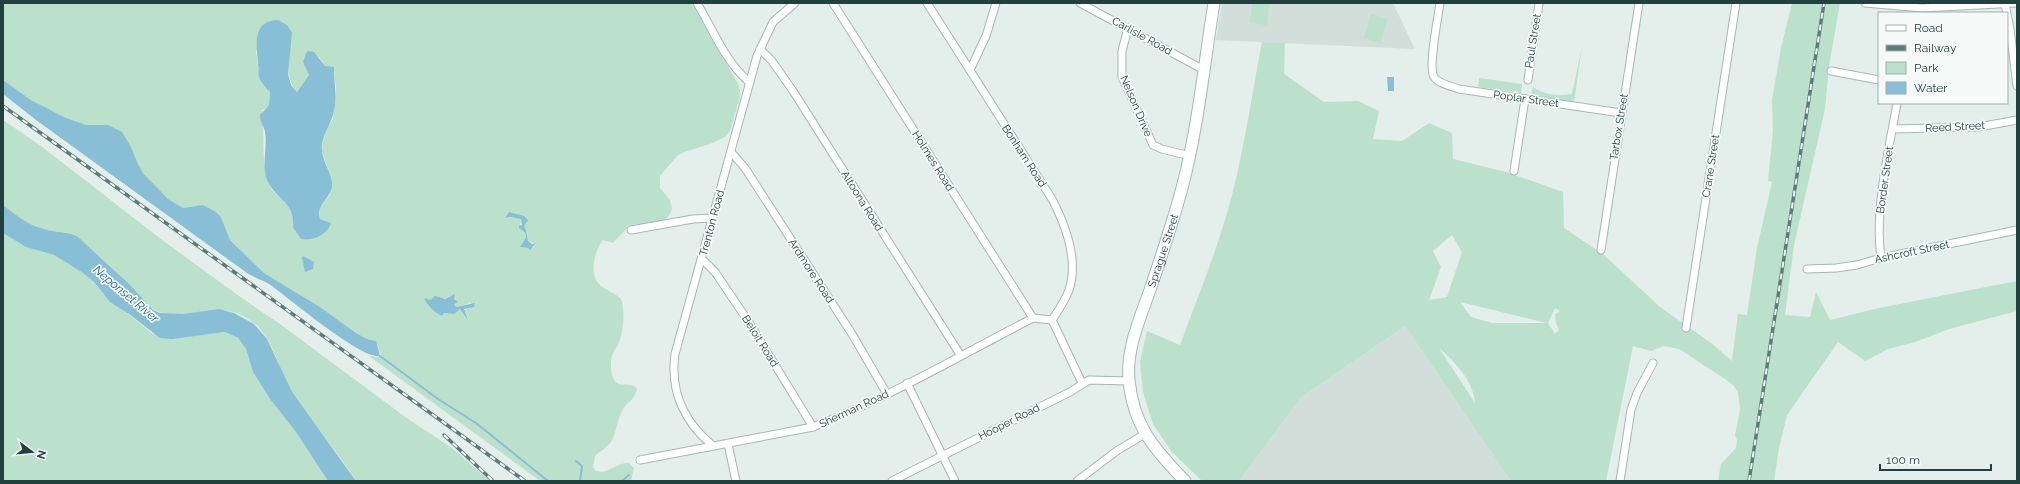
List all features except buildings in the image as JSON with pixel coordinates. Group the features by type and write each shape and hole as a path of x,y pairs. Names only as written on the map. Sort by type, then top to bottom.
{"main road":[{"name":"Sprague Street","path":"1185,481 1151,445 1145,434 1134,408 1129,381 1129,367 1134,335 1172,223 1190,156 1214,3"}],"street":[{"path":"697,3 721,47 736,68 749,82"},
{"name":"Holmes Road","path":"833,3 1033,318"},
{"name":"Bonham Road","path":"927,3 1052,199 1062,218 1069,240 1072,263 1071,283 1067,296 1052,320"},
{"path":"970,70 986,36 996,3"},
{"name":"Carlisle Road","path":"1080,3 1204,70"},
{"name":"Poplar Street","path":"1440,3 1431,66 1434,77 1441,82 1459,89 1621,113"},
{"name":"Paul Street","path":"1528,80 1539,3"},
{"name":"Tarbox Street","path":"1601,250 1639,3"},
{"name":"Crane Street","path":"1686,328 1736,3"},
{"path":"1865,3 1911,8 2017,3"},
{"name":"Trenton Road","path":"712,446 692,425 676,394 674,376 677,348 749,82 760,49 773,22 791,4"},
{"path":"2005,4 2007,12"},
{"path":"2008,19 2017,86"},
{"name":"Nelson Drive","path":"1128,28 1122,51 1122,77 1153,145 1162,149 1190,156"},
{"name":"Altoona Road","path":"760,49 772,61 793,91 961,356"},
{"path":"1831,71 1878,80"},
{"path":"1514,171 1525,99"},
{"name":"Border Street","path":"1881,258 1878,238 1879,216 1897,104"},
{"name":"Reed Street","path":"1893,129 1979,127 2017,120"},
{"name":"Ardmore Road","path":"731,152 746,168 852,334 887,394"},
{"path":"631,230 693,219 713,218"},
{"name":"Ashcroft Street","path":"1807,269 1836,268 1858,265 1881,258 2017,230"},
{"name":"Beloit Road","path":"702,259 715,272 750,324 812,427"},
{"path":"1033,318 1052,320 1082,383"},
{"name":"Sherman Road","path":"640,460 812,427 839,417 887,394 1033,318"},
{"path":"1620,481 1631,410 1637,392 1652,363"},
{"name":"Hooper Road","path":"892,481 1070,392 1082,383 1093,379 1129,381"},
{"path":"907,383 955,481"},
{"path":"1078,481 1118,450 1145,434"},
{"path":"728,444 736,481"}],"shaded area":[{"path":"1222,3 1393,3 1415,49 1216,40"},
{"path":"1405,326 1511,481 1239,481 1301,397"}],"green space":[{"path":"3,3 692,3 740,90 739,100 730,131 725,137 677,156 660,176 660,188 670,200 672,209 665,220 655,223 630,225 613,243 603,240 597,250 594,262 594,275 596,280 600,285 621,299 622,304 623,326 621,337 613,353 611,363 613,378 617,383 632,385 637,389 634,396 621,413 611,442 595,456 593,467 596,471 600,472 620,464 629,463 634,468 631,481 540,481 369,356 377,357 381,355 377,344 373,340 367,339 356,333 320,307 264,273 230,240 221,217 216,212 196,206 183,208 168,199 143,173 131,147 101,125 86,125 64,117 31,100 3,80","holes":["256,51 289,57 289,76 297,92 309,75 303,62 319,57 325,66 334,68 336,88 333,119 323,134 322,151 330,175 330,195 319,208 318,215 323,221 301,239 293,229 291,211 284,201 271,188 268,182 264,155 262,111 269,105 270,92 260,77","508,213 524,216 526,222 524,226 528,241 536,244 533,248 524,248 522,244 525,241 526,234 520,227 521,219 516,217 505,218","453,295 455,300 454,304 456,307 471,303 470,308 464,310 468,319 460,309 451,314 444,313 442,316 431,309 425,299 443,299"]},
{"path":"1252,3 1269,3 1267,25 1250,23"},
{"path":"1792,3 1840,3 1829,66 1825,109 1794,245 1785,315 1810,317 1816,292 1830,320 1879,308 2017,281 2017,311 1949,329 1915,342 1888,349 1865,361 1838,342 1787,415 1779,448 1774,481 1718,481 1721,464 1736,448 1737,440 1735,435 1740,410 1738,392 1733,385 1725,379 1679,349 1664,346 1651,351 1633,346 1606,481 1511,481 1405,326 1301,397 1239,481 1201,480 1171,451 1153,424 1143,392 1140,362 1147,331 1180,345 1215,252 1227,214 1245,138 1262,42 1285,43 1284,74 1324,102 1358,101 1379,111 1373,139 1402,141 1429,123 1452,133 1453,159 1506,172 1563,192 1564,228 1604,255 1660,307 1711,343 1732,361 1738,314 1747,315 1757,248 1772,182 1768,181 1773,131 1772,100 1781,48","holes":["1452,235 1462,252 1447,297 1429,300 1441,267 1433,251","1460,302 1547,323 1492,323 1471,317","1555,308 1560,311 1555,314 1556,323 1559,330 1555,334 1548,323","1439,348 1457,365 1467,379 1474,395 1475,403"]},
{"path":"1371,14 1387,19 1380,43 1364,38"},
{"path":"1582,47 1574,102 1531,95 1533,87 1542,92 1551,94 1572,94"},
{"path":"1479,78 1522,84 1521,93 1478,87"},
{"path":"3,120 41,146 162,240 280,324 408,419 452,448 490,481 356,481 341,458 292,393 272,348 262,331 255,324 242,315 230,311 218,310 171,314 154,310 146,304 110,266 76,236 37,227 3,205"},
{"path":"3,233 26,247 54,255 83,273 94,282 104,295 153,334 184,337 225,332 238,338 246,349 253,372 270,399 296,432 328,481 3,481"}],"water":[{"path":"278,20 287,25 292,33 288,74 291,85 297,92 309,75 303,62 307,51 314,52 325,66 334,67 335,105 322,145 322,151 331,179 332,188 319,210 320,219 331,223 323,234 311,239 301,239 293,228 292,213 286,203 269,184 265,172 266,138 260,115 269,105 270,92 259,77 257,42 263,25 269,21"},
{"path":"1387,77 1394,77 1394,91 1388,91"},
{"path":"3,80 31,100 64,117 86,125 108,125 122,132 143,173 168,199 183,208 203,205 216,212 221,217 230,240 264,273 320,307 356,333 367,339 376,341 380,356 371,355 343,339 272,286 247,273 36,120 3,94"},
{"name":"Neponset River","path":"3,205 33,225 78,237 128,283 153,310 160,313 183,314 219,309 234,313 254,324 267,339 292,392 356,481 328,481 296,432 270,399 253,372 246,349 238,338 225,332 172,339 160,338 129,314 110,302 94,282 83,273 54,255 26,247 3,233"},
{"path":"509,212 524,216 528,220 524,226 528,241 532,244 536,243 530,250 528,248 520,247 526,234 519,228 519,226 522,225 521,219 511,217 505,218"},
{"path":"303,256 314,262 313,269 305,272 302,258"},
{"path":"455,294 454,299 458,302 454,304 456,307 475,303 474,307 464,309 468,320 460,309 454,314 444,313 442,316 436,313 427,304 424,298 430,300 435,296 445,299"}],"waterway":[{"path":"380,356 438,399 476,423 548,481"},
{"path":"576,461 582,466 580,481"},
{"path":"622,481 629,475"}],"railway":[{"path":"1749,481 1824,3"},
{"path":"3,106 525,481"},
{"path":"444,435 493,481"}]}
